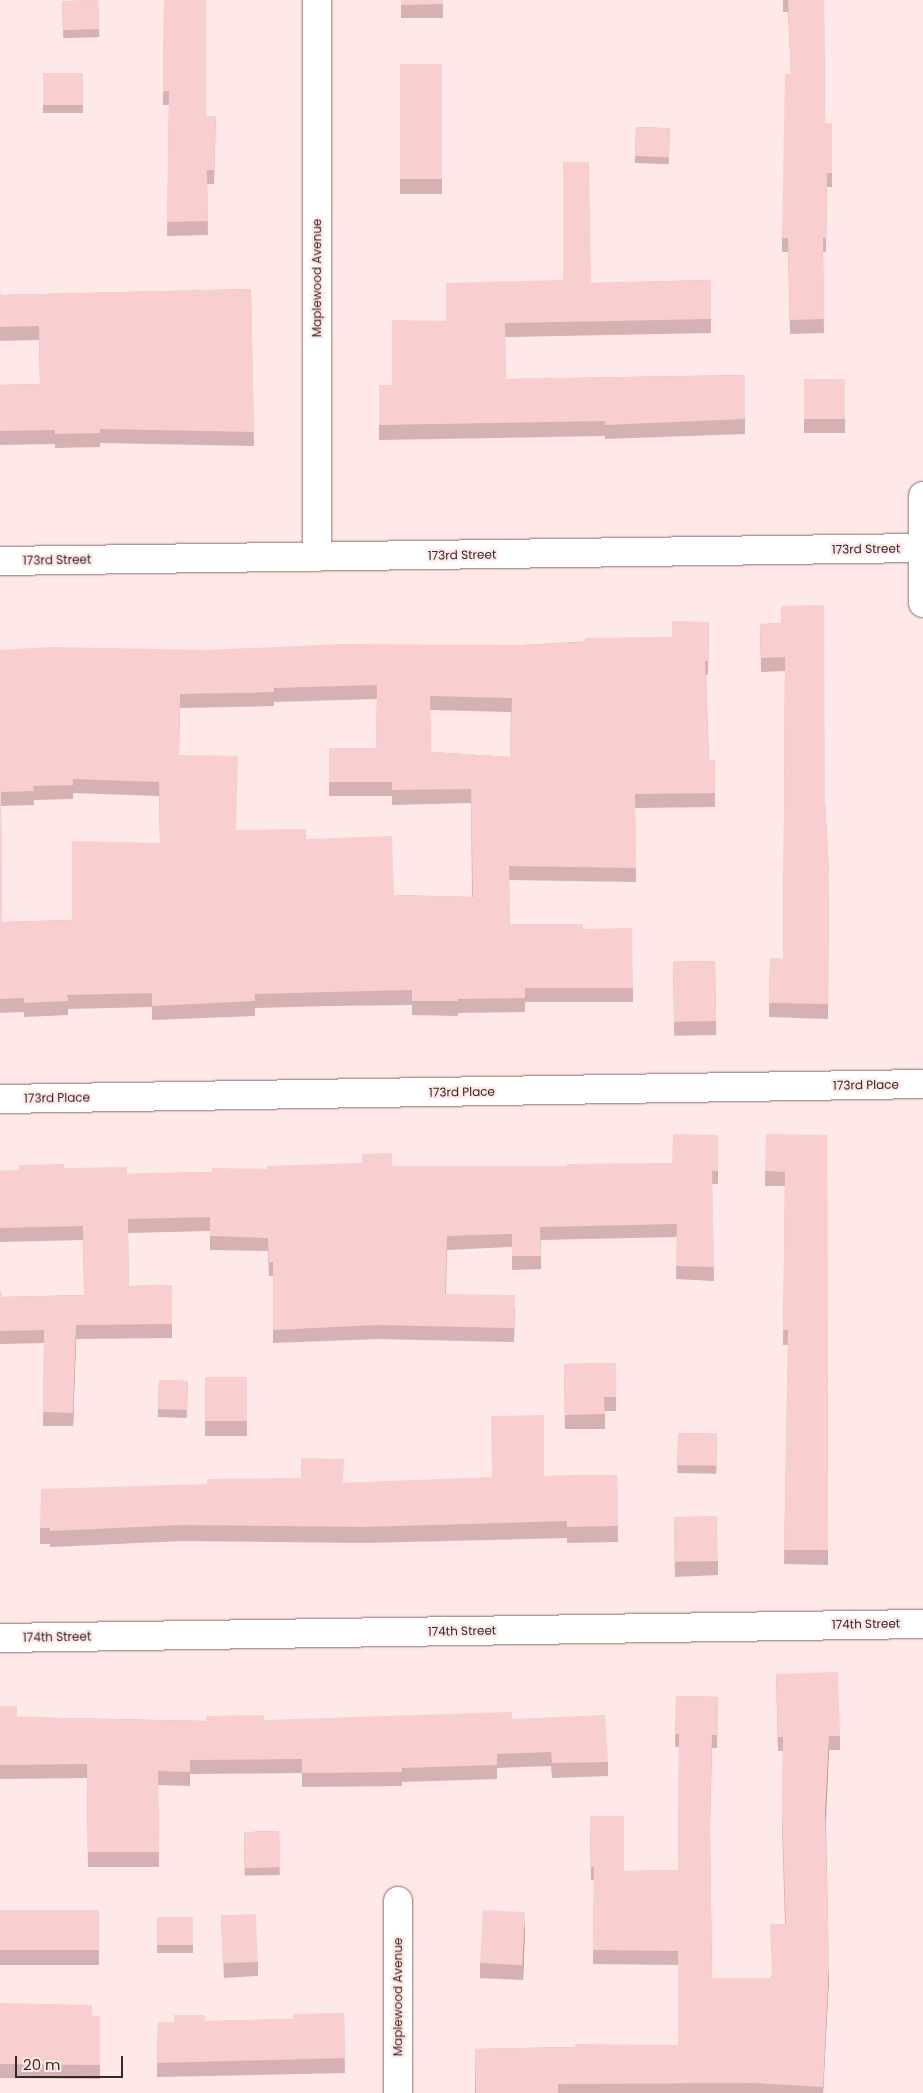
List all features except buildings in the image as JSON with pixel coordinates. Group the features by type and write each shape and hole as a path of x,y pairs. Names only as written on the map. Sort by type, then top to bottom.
{"street":[{"name":"Maplewood Avenue","path":"316,557 317,0"},
{"path":"923,496 923,603"},
{"name":"173rd Street","path":"0,561 923,548"},
{"name":"173rd Place","path":"0,1099 923,1084"},
{"name":"174th Street","path":"0,1638 923,1624"},
{"name":"Maplewood Avenue","path":"398,1901 398,2093"}]}
